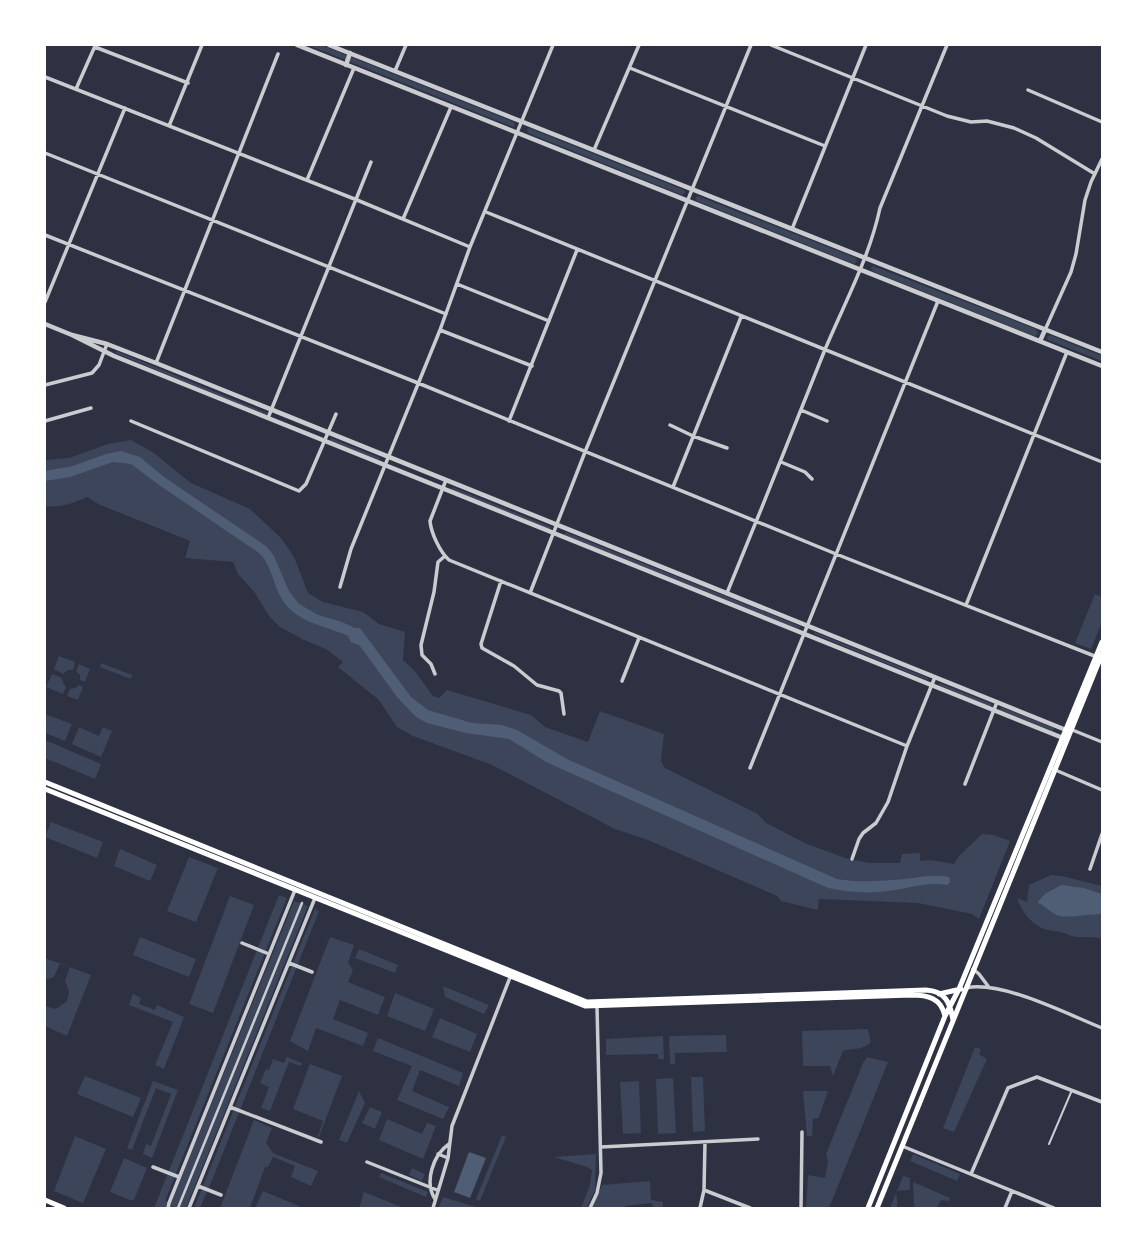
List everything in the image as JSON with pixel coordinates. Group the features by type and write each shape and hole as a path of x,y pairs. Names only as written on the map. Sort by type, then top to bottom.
{"main road":[{"path":"868,1208 945,1016 959,989 1008,878 1063,738 1099,656 1102,642"},
{"path":"1052,769 1069,736 1068,729"},
{"path":"45,782 297,884 317,895 511,974 584,1006 597,1004 918,990 941,993 947,998 953,1020"},
{"path":"45,789 295,890 317,895"},
{"path":"295,890 297,884"},
{"path":"877,1208 966,988 999,899"},
{"path":"730,999 899,995 928,996 966,988"},
{"path":"928,996 940,1004 945,1016"},
{"path":"894,1143 902,1146"},
{"path":"45,1200 64,1208"}],"street":[{"path":"169,126 188,83 202,45"},
{"path":"297,45 1102,366"},
{"path":"329,45 1102,352"},
{"path":"395,71 406,45"},
{"path":"340,587 351,549 440,330 470,247 523,122 553,45"},
{"path":"594,150 639,45"},
{"path":"530,593 558,525 585,452 752,45"},
{"path":"771,45 921,107 971,122 987,120 1014,128 1036,138 1095,174"},
{"path":"792,229 824,146 866,45"},
{"path":"727,593 825,350 865,258 875,232 880,208 947,45"},
{"path":"76,89 96,46 188,83"},
{"path":"346,65 350,53"},
{"path":"156,363 240,154 278,54"},
{"path":"307,180 354,68"},
{"path":"630,68 824,146"},
{"path":"45,77 307,180 470,247"},
{"path":"1028,90 1102,122"},
{"path":"404,219 451,106"},
{"path":"45,302 125,108"},
{"path":"45,153 446,314"},
{"path":"1040,341 1073,266 1083,210 1095,174 1102,160"},
{"path":"268,418 371,162"},
{"path":"486,212 1033,436 1102,462"},
{"path":"45,235 301,338 418,383 836,554 1099,656"},
{"path":"509,421 577,250"},
{"path":"457,284 549,321"},
{"path":"750,768 938,300"},
{"path":"673,487 741,317"},
{"path":"45,324 72,335 104,351 385,466 1063,738 1069,736"},
{"path":"440,330 532,366"},
{"path":"72,335 107,344 156,363 997,702 1102,742"},
{"path":"45,384 92,373 99,365 107,344"},
{"path":"966,605 1067,352"},
{"path":"45,421 91,408"},
{"path":"801,410 827,421"},
{"path":"131,421 299,491 306,484 336,414"},
{"path":"670,425 693,436 727,448"},
{"path":"781,462 805,472 812,479"},
{"path":"446,480 430,521 430,527 445,556 449,560 906,746"},
{"path":"435,674 430,664 422,654 421,645 434,592 438,562 445,556"},
{"path":"501,581 487,621 481,644 482,648 514,666 537,685 560,691 564,714"},
{"path":"622,681 639,638"},
{"path":"852,859 859,839 863,833 876,823 888,802 906,746 935,677"},
{"path":"965,784 997,702"},
{"path":"1052,769 1102,790"},
{"path":"1090,869 1102,834"},
{"path":"168,1208 168,1202 295,890"},
{"path":"189,1208 317,895"},
{"path":"178,1208 302,902"},
{"path":"242,943 269,954"},
{"path":"289,963 312,972"},
{"path":"973,969 988,986"},
{"path":"433,1208 434,1199 448,1158 449,1144 456,1115 511,974"},
{"path":"966,988 988,986 1015,993 1102,1028"},
{"path":"590,1208 599,1183 601,1147 597,1004"},
{"path":"971,1174 1008,1088 1038,1077 1102,1102"},
{"path":"230,1107 321,1142"},
{"path":"801,1208 802,1132"},
{"path":"601,1147 758,1139"},
{"path":"700,1208 704,1190 705,1142"},
{"path":"434,1199 429,1190 431,1175 438,1154 449,1144"},
{"path":"902,1146 1054,1208"},
{"path":"438,1154 448,1158"},
{"path":"367,1162 437,1190"},
{"path":"152,1167 179,1178"},
{"path":"198,1186 221,1195"},
{"path":"704,1190 750,1208"},
{"path":"1004,1208 1012,1191"}],"lane":[{"path":"1049,1144 1072,1090"}],"shaded area":[{"path":"308,45 321,45 514,122 515,125 513,127"},
{"path":"529,128 684,190 685,193 682,195 528,133 527,130"},
{"path":"698,196 856,258 857,261 854,264 697,201 695,198"},
{"path":"873,266 1036,329 1038,334 1034,336 872,271 871,268"},
{"path":"1050,335 1102,356 1102,361 1048,340 1047,337"},
{"path":"116,351 267,413 266,415 115,353"},
{"path":"331,438 380,458 379,460 330,441"},
{"path":"131,440 154,453 191,483 250,509 282,539 294,557 308,593 323,602 363,612 379,624 405,632 403,660 414,670 433,696 439,698 447,690 531,715 545,727 588,742 600,711 664,734 661,761 665,768 758,814 766,823 807,844 848,859 870,863 900,863 902,854 920,853 920,861 931,860 954,864 959,856 982,834 993,835 1010,841 979,919 972,914 918,903 819,899 818,910 781,901 777,896 648,840 615,829 492,765 413,736 397,727 379,700 338,667 343,662 326,649 304,640 280,627 269,616 255,593 238,574 233,562 185,558 190,541 98,504 88,497 62,506 45,506 45,460 69,458 108,444"},
{"path":"121,451 140,457 164,477 266,546 274,556 289,591 299,604 318,615 342,622 355,628 360,628 411,697 428,710 472,723 502,725 517,730 567,759 837,879 871,881 938,876 949,877 950,882 947,885 932,884 880,892 850,891 828,888 546,762 509,739 466,733 427,723 416,717 397,697 359,645 351,642 348,636 300,617 285,604 279,594 269,567 259,553 159,485 131,464 113,462 70,477 45,481 45,471 73,466 106,454"},
{"path":"452,487 551,527 550,530 451,490"},
{"path":"565,532 800,626 799,629 564,535"},
{"path":"1095,594 1102,597 1102,622 1091,649 1075,643"},
{"path":"814,632 928,678 927,680 814,634"},
{"path":"59,656 75,662 73,670 68,670 63,674 54,669"},
{"path":"101,663 132,675 131,679 100,667"},
{"path":"79,664 90,669 85,682 80,680 80,675 76,671"},
{"path":"52,674 62,678 66,687 63,694 46,687"},
{"path":"940,683 992,704 991,707 939,685"},
{"path":"79,685 83,687 78,700 67,696 70,689"},
{"path":"1001,707 1054,728 1053,731 1000,710"},
{"path":"45,714 72,724 65,741 45,733"},
{"path":"79,727 99,736 103,727 112,731 101,757 72,744"},
{"path":"45,740 101,764 95,779 45,758"},
{"path":"51,822 103,842 97,858 45,837"},
{"path":"120,849 157,865 150,881 114,866"},
{"path":"189,857 218,868 196,922 167,911"},
{"path":"1051,875 1062,876 1102,886 1102,894 1072,886 1055,888 1039,899 1086,914 1102,914 1102,939 1071,936 1037,926 1028,918 1021,908 1017,898 1027,902 1029,885"},
{"path":"1062,885 1084,888 1102,894 1102,914 1070,917 1060,916 1054,914 1038,903 1042,897"},
{"path":"279,895 287,898 165,1201 171,1203 294,901 308,906 186,1208 154,1208"},
{"path":"230,896 254,905 213,1013 189,1004"},
{"path":"315,909 319,911 211,1183 200,1208 194,1208"},
{"path":"140,937 196,959 189,977 133,955"},
{"path":"330,937 354,945 348,963 353,970 348,982 385,997 378,1015 340,1000 333,1019 368,1033 363,1046 316,1028 308,1051 290,1041"},
{"path":"359,949 398,965 395,973 355,958"},
{"path":"45,958 60,963 54,977 45,980"},
{"path":"70,967 91,975 67,1036 45,1026 45,1006 56,1009 67,1001 69,992 65,981"},
{"path":"443,986 489,1005 484,1014 445,997"},
{"path":"395,993 434,1009 425,1031 387,1016"},
{"path":"133,994 141,998 139,1004 155,1010 157,1005 184,1017 164,1069 155,1065 173,1022 129,1005"},
{"path":"440,1018 477,1034 470,1052 432,1037"},
{"path":"868,1029 871,1042 862,1048 843,1051 833,1076 830,1066 803,1066 802,1031"},
{"path":"726,1035 727,1052 675,1053 675,1064 670,1064 669,1036"},
{"path":"663,1036 664,1059 658,1059 658,1054 606,1055 606,1039"},
{"path":"378,1038 463,1073 459,1086 420,1070 412,1091 449,1107 443,1119 397,1100 412,1066 373,1051"},
{"path":"975,1047 981,1049 979,1054 987,1059 954,1132 943,1128"},
{"path":"287,1057 302,1063 301,1066 289,1062 270,1111 261,1108 269,1087 260,1083 266,1069 269,1070 273,1059 284,1063"},
{"path":"867,1057 888,1062 829,1208 806,1208 808,1175 825,1178 828,1162 826,1154 863,1063"},
{"path":"310,1064 342,1076 319,1137 307,1133 318,1136 323,1121 293,1109"},
{"path":"85,1076 141,1098 133,1117 77,1094"},
{"path":"691,1077 703,1077 705,1131 693,1132"},
{"path":"673,1078 676,1133 658,1134 656,1079"},
{"path":"153,1081 178,1090 152,1158 143,1154 146,1144 151,1146 171,1094 156,1088 132,1150 127,1148"},
{"path":"639,1081 641,1133 623,1134 620,1082"},
{"path":"359,1091 365,1103 347,1143 339,1140"},
{"path":"803,1091 828,1091 819,1117 817,1119 813,1118 812,1136 807,1136"},
{"path":"370,1107 382,1112 375,1129 362,1123"},
{"path":"387,1119 422,1134 427,1123 436,1126 423,1159 379,1140"},
{"path":"254,1120 272,1128 266,1143 273,1153 318,1171 311,1186 291,1177 295,1166 273,1157 268,1167 265,1167 250,1208 220,1208"},
{"path":"502,1135 506,1137 480,1201 476,1199"},
{"path":"75,1136 106,1149 83,1203 54,1191"},
{"path":"469,1152 486,1158 470,1198 454,1192"},
{"path":"596,1154 595,1191 586,1208 581,1208 590,1185 592,1170 587,1167 554,1157"},
{"path":"913,1154 960,1174 957,1181 910,1161"},
{"path":"124,1158 147,1168 134,1200 130,1200 110,1192"},
{"path":"412,1168 425,1174 422,1181 409,1175"},
{"path":"381,1173 428,1192 426,1197 379,1177"},
{"path":"903,1176 910,1178 910,1190 897,1191"},
{"path":"650,1181 651,1200 663,1202 663,1208 653,1208 652,1203 625,1206 625,1208 592,1208 602,1185"},
{"path":"913,1182 950,1198 949,1201 941,1200 937,1208 914,1208"},
{"path":"263,1191 299,1206 299,1208 255,1208"},
{"path":"364,1192 404,1208 359,1208"},
{"path":"896,1193 898,1208 890,1208"},
{"path":"443,1197 479,1208 438,1208"}]}
